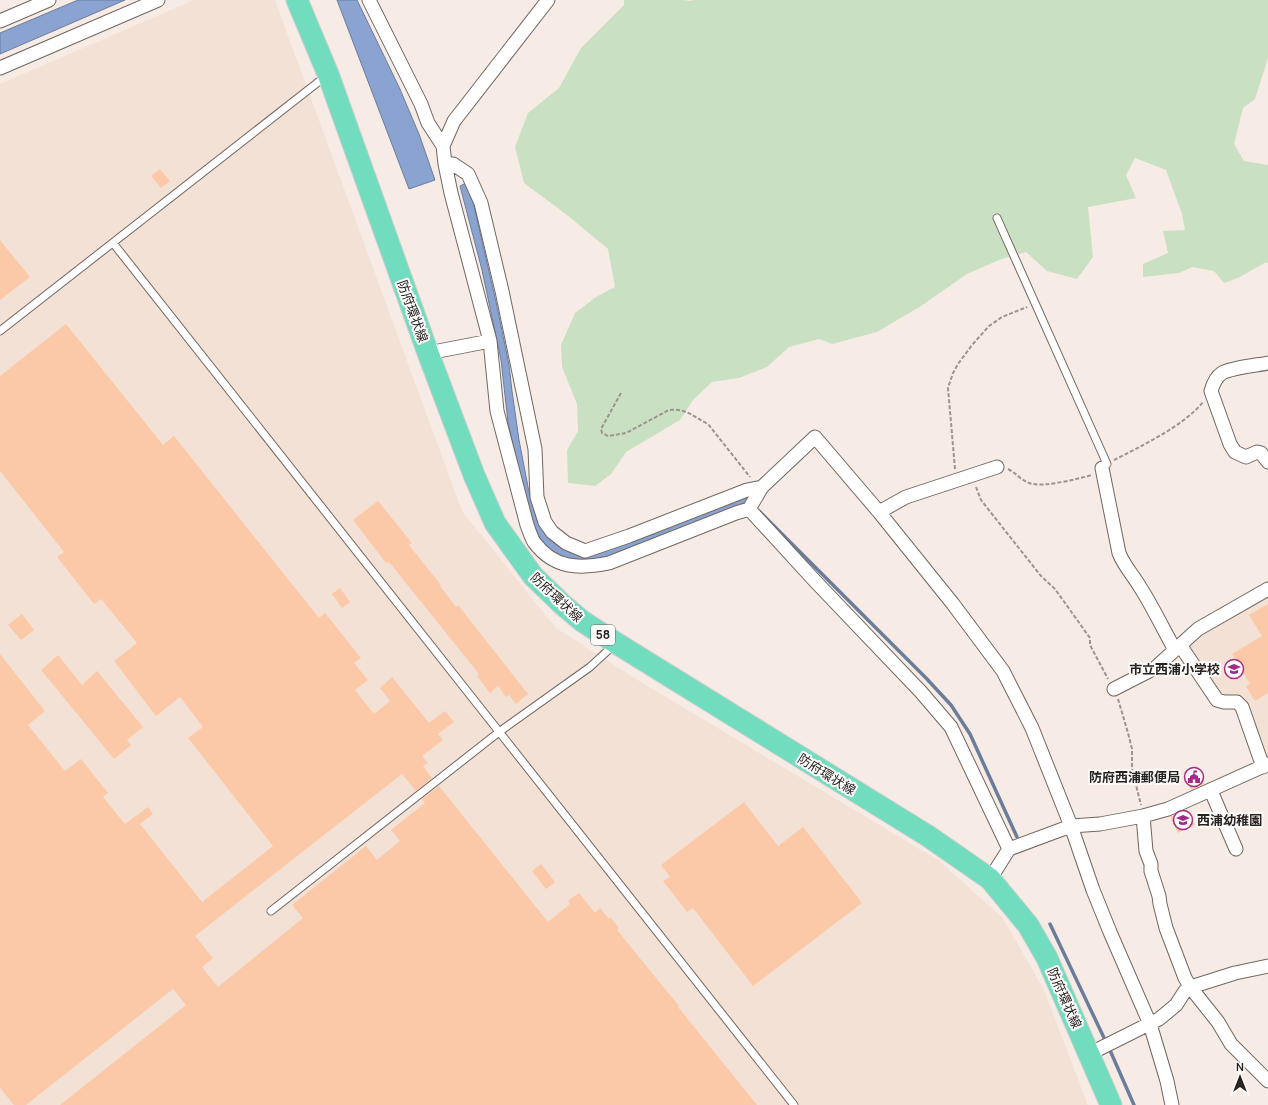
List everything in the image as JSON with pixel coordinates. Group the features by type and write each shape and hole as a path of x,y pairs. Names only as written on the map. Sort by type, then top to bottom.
{"main road":[{"name":"防府環状線","path":"297,0 328,74 428,353 474,475 495,523 533,576 582,621 928,836 990,879 1028,925 1047,958 1111,1105"}],"street":[{"path":"0,21 49,0"},
{"path":"0,68 158,0"},
{"path":"369,0 408,76 428,123 443,146 451,193 490,341 499,419 527,525 533,541 544,554 564,565 577,568 609,564 749,509 760,487 815,438 879,512 953,604 1003,671 1032,728 1071,826 1093,890 1150,1024 1167,1081 1172,1105"},
{"path":"443,146 454,121 548,0"},
{"path":"445,164 453,164 468,174 481,203 502,291 536,449 537,497 546,522 552,532 566,543 585,551 629,536 747,490 760,487"},
{"path":"428,353 490,341"},
{"path":"1268,363 1223,372 1217,377 1211,391 1234,452 1246,457 1260,452 1268,462"},
{"path":"990,879 1009,849 1071,826 1100,824 1168,810 1265,765 1242,707 1237,702 1224,702 1217,700 1178,647 1135,578 1122,563 1104,466"},
{"path":"879,512 906,497 997,467"},
{"path":"749,509 815,581 921,692 951,727 1009,849"},
{"path":"1114,689 1155,668 1198,629 1268,589"},
{"path":"1211,791 1236,849"},
{"path":"1143,816 1146,851 1151,864 1151,871 1165,922 1185,978 1191,988 1218,1022 1231,1044 1268,1081"},
{"path":"1090,1054 1159,1019 1176,1005 1185,991 1191,988 1221,977 1268,966"}],"lane":[{"path":"0,331 328,74"},
{"path":"997,218 1036,304 1104,466"},
{"path":"113,243 794,1105"},
{"path":"271,912 499,732 590,667 616,643"}],"path":[{"path":"956,480 948,388 953,373 988,326 1002,317 1036,304"},
{"path":"997,467 1016,473 1023,481 1031,484 1045,484 1092,475 1104,466 1149,442 1187,418 1199,407 1211,391"},
{"path":"621,394 601,430 602,433 608,436 626,432 669,410 690,412 708,424 760,487"},
{"path":"971,476 981,500 1042,576 1055,589 1090,638 1090,645 1121,705 1132,749 1132,769 1143,816"}],"shaded area":[{"path":"194,0 275,0 462,511 556,628 641,682 938,860 1003,918 1044,990 1088,1105 0,1105 0,84"},
{"name":"市立西浦小学校","path":"1268,592 1268,758 1263,761 1240,696 1217,694 1185,644"}],"green space":[{"path":"624,0 1268,0 1268,58 1255,99 1243,108 1234,144 1244,161 1268,165 1268,263 1266,262 1240,277 1224,283 1214,271 1192,267 1179,273 1143,277 1143,264 1168,253 1163,231 1185,230 1182,214 1166,170 1135,158 1126,175 1136,198 1088,207 1093,257 1077,279 1047,271 1026,252 999,260 967,274 921,306 877,332 832,344 819,339 789,347 767,367 739,378 712,382 693,400 680,420 626,452 611,474 595,486 568,483 567,450 578,431 577,404 562,367 561,345 575,313 596,297 615,287 608,249 567,215 524,183 515,147 528,113 559,88 581,48 624,5"}],"water":[{"path":"78,0 125,0 0,54 0,33"},
{"path":"337,0 357,0 399,87 419,134 435,180 409,189"},
{"path":"466,183 473,202 509,365 519,440 529,492 537,520 544,533 555,544 568,551 745,496 749,498 744,504 608,557 590,562 568,560 552,551 542,541 533,527 522,487 508,422 501,360 482,270 460,186"}],"building":[{"path":"160,169 170,181 161,188 151,176"},
{"path":"0,240 30,277 0,300"},
{"path":"66,324 163,445 174,436 319,618 325,613 361,658 354,663 368,680 355,690 374,714 390,701 380,688 392,677 429,723 445,711 454,722 438,734 443,740 422,756 428,763 423,766 432,778 416,791 402,774 195,936 213,958 202,967 218,987 303,918 292,905 366,846 377,860 400,841 391,830 425,803 422,799 439,786 548,922 570,904 568,901 579,893 595,913 600,908 609,919 610,917 619,928 617,930 757,1105 60,1105 186,1005 173,989 26,1105 14,1105 0,1088 0,654 45,711 28,725 65,771 81,759 108,793 103,797 125,824 148,807 153,814 140,824 202,902 273,846 188,738 203,727 180,697 156,716 114,661 137,643 101,599 94,604 57,557 64,552 0,471 0,376"},
{"path":"378,501 412,543 409,545 441,585 440,586 456,607 458,605 528,694 516,704 509,695 506,697 498,686 490,693 477,676 479,674 389,562 386,563 353,520"},
{"path":"340,588 350,602 342,608 332,594"},
{"path":"1268,604 1268,693 1255,701 1246,686 1250,684 1232,654 1262,636 1249,615"},
{"path":"22,614 34,630 21,640 8,625"},
{"path":"58,655 82,685 97,671 143,727 127,740 131,745 114,759 41,670"},
{"path":"1197,766 1204,784 1191,790 1184,771"},
{"path":"744,802 778,846 803,827 862,903 753,986 693,908 687,912 663,881 670,877 661,865"},
{"path":"1187,809 1195,825 1178,833 1170,817"},
{"path":"541,864 555,882 546,889 532,871"}],"waterway":[{"path":"759,511 926,678 951,705 970,734 1017,837"},
{"path":"1050,924 1106,1042"},
{"path":"1109,1048 1134,1105"}],"place":[{"name":"市立西浦小学校","path":"1234,669"},
{"name":"防府西浦郵便局","path":"1194,777"},
{"name":"西浦幼稚園","path":"1183,820"}]}
